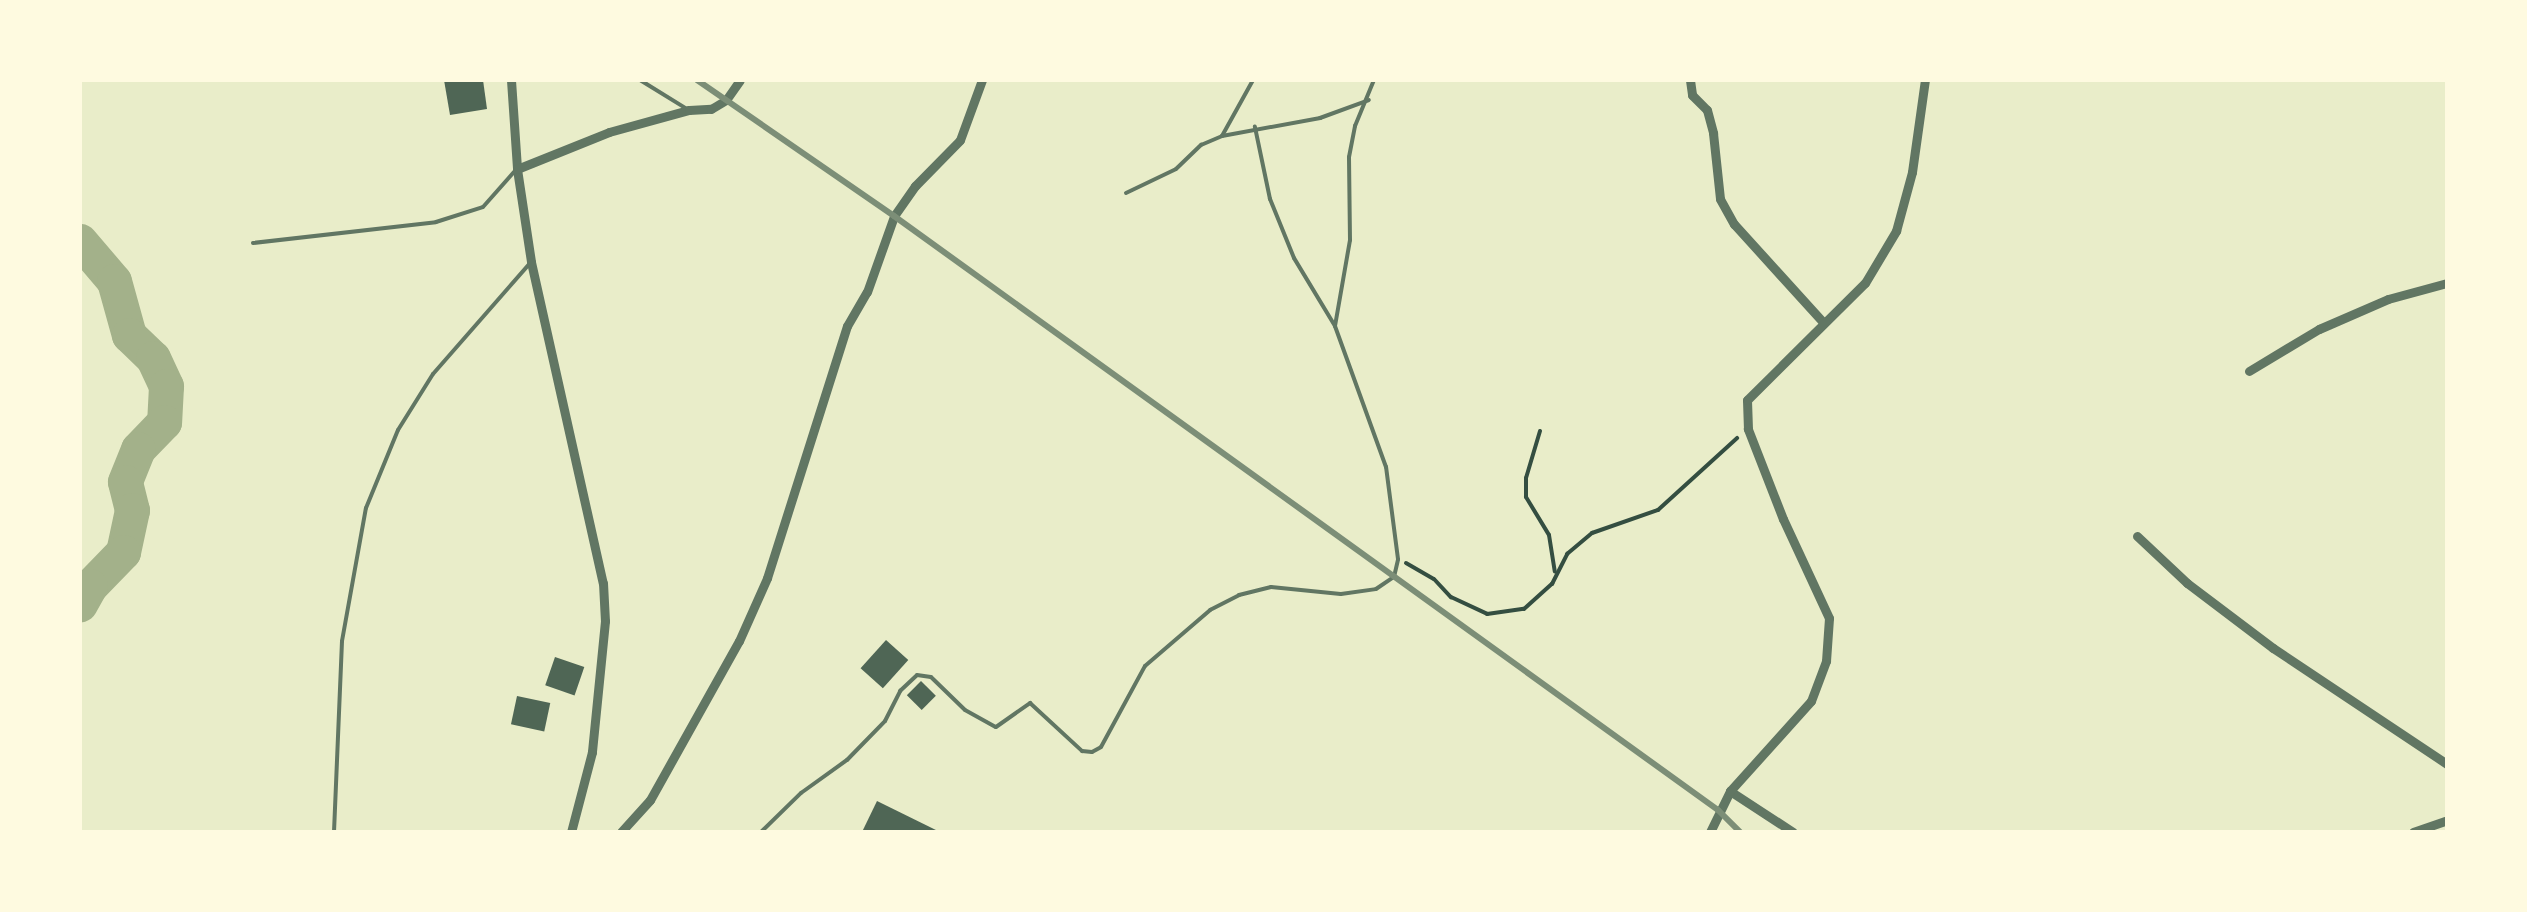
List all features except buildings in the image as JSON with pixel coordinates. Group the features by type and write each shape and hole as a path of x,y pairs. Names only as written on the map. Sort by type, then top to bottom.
{"street":[{"path":"511,80 517,170 531,262 604,583 605,621 592,752 571,832"},
{"path":"517,170 609,132 688,110 711,110 726,100 740,80"},
{"path":"620,832 650,800 739,640 767,578 847,326 867,292 894,216 915,186 960,140 982,80"},
{"path":"1690,80 1692,95 1707,110 1714,133 1720,199 1734,224 1823,322"},
{"path":"1710,832 1730,792 1812,701 1826,661 1829,618 1783,519 1748,429 1747,400 1864,283 1896,230 1912,172 1925,80"},
{"path":"2249,372 2319,329 2388,299 2447,283"},
{"path":"2138,536 2187,584 2273,648 2447,764"},
{"path":"1730,792 1793,832"},
{"path":"2414,832 2447,820"}],"lane":[{"path":"640,80 688,110"},
{"path":"1222,136 1253,80"},
{"path":"1335,326 1350,240 1348,157 1355,126 1369,100 1374,80"},
{"path":"1126,193 1176,169 1200,145 1222,136 1320,118 1369,100"},
{"path":"762,832 801,793 847,760 885,721 900,691 917,675 931,677 966,710 996,727 1030,703 1082,751 1092,752 1101,747 1144,666 1210,610 1270,587 1341,594 1376,589 1394,576 1398,559 1386,467 1335,326 1294,258 1270,199 1255,127"},
{"path":"253,244 436,222 483,206 517,170"},
{"path":"334,832 342,640 366,508 398,430 433,374 531,262"}],"path":[{"path":"1398,559 1434,579 1451,597 1486,614 1524,608 1552,584 1567,554 1592,533 1658,510 1748,429"},
{"path":"1540,431 1526,478 1526,497 1548,534 1555,572"}],"waterway":[{"path":"80,241 114,281 129,335 153,358 166,386 164,422 138,449 125,482 132,510 123,552 90,586 80,604"}],"railway":[{"path":"697,80 894,216 1718,810 1740,832"}]}
